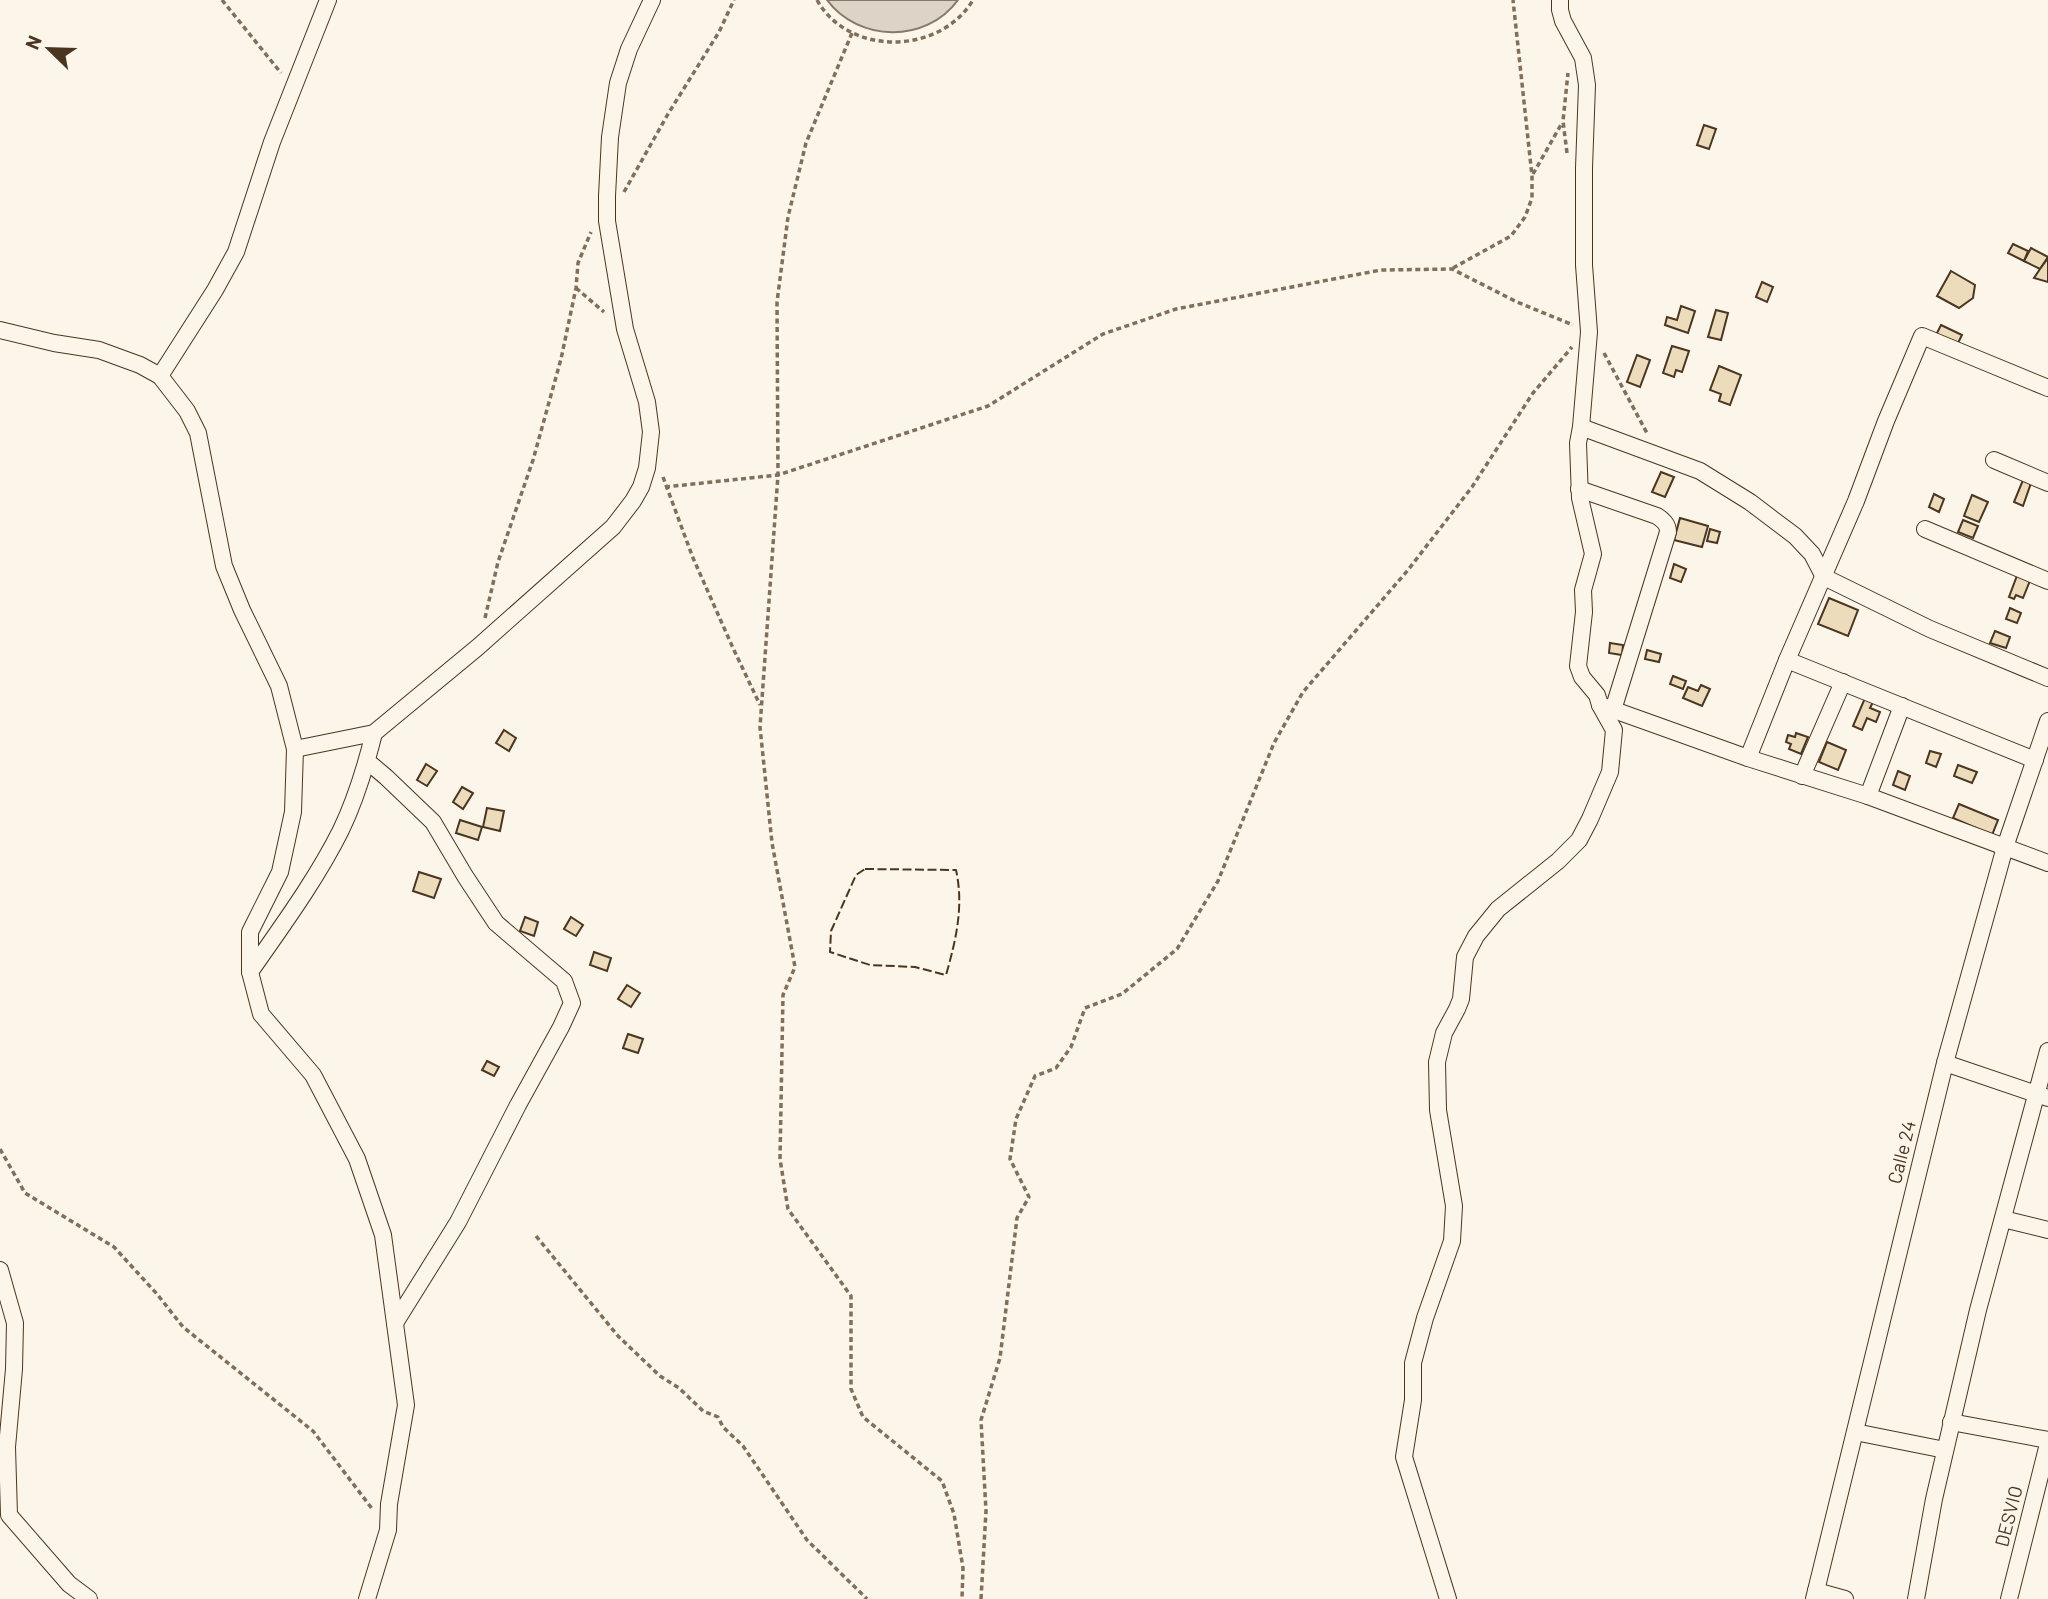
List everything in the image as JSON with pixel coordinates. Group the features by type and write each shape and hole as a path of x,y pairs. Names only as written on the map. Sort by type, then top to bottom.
{"street":[{"path":"160,376 236,252 272,142 328,0"},
{"path":"295,749 374,733 478,647 612,527 641,487 647,468 651,432 647,402 625,329 607,221 610,137 618,83 629,49 652,0"},
{"path":"1448,1599 1404,1457 1413,1399 1413,1363 1425,1318 1452,1241 1454,1206 1438,1110 1437,1062 1444,1032 1461,999 1465,957 1476,936 1498,909 1579,840 1610,772 1614,738 1607,707 1582,677 1578,666 1584,585 1593,554 1580,498 1578,443 1589,332 1584,265 1585,66 1563,21 1560,0"},
{"path":"0,330 99,350 140,365 160,376 187,411 198,433 224,566 279,686 295,749 293,812 280,872 250,932 250,972 261,1014 313,1075 357,1159 383,1235 406,1405 389,1504 388,1530 367,1599"},
{"path":"1748,758 1922,336 2048,388"},
{"path":"1581,427 1700,471 1795,536 1812,554 1824,577 1930,629 2048,678"},
{"path":"1994,460 2048,483"},
{"path":"1580,489 1657,516 1668,527 1607,707"},
{"path":"1925,529 2048,580"},
{"path":"1787,660 2035,760"},
{"path":"1802,776 1843,682"},
{"path":"1868,796 1902,706"},
{"path":"1607,707 1748,758 1868,796 2048,863"},
{"name":"Calle 24","path":"1815,1595 1945,1062 2005,847 2048,721"},
{"path":"250,972 296,906 341,829 367,761 374,733"},
{"path":"367,761 433,822 496,923 564,981 572,1003 457,1222 395,1323"},
{"path":"1916,1599 1951,1422 2003,1219 2042,1096 2048,1051"},
{"path":"1945,1062 2042,1096"},
{"path":"2003,1219 2048,1230"},
{"path":"0,1270 15,1323 7,1447 9,1515 69,1584 89,1599"},
{"path":"1951,1422 2048,1442"},
{"path":"1855,1432 1945,1450"},
{"name":"DESVIO","path":"2009,1599 2048,1442"},
{"path":"1815,1595 1845,1599"}],"path":[{"path":"222,0 293,88"},
{"path":"607,221 719,32 734,0"},
{"path":"817,0 833,19 852,33 871,40 889,42 914,41 936,33 953,22 973,0"},
{"path":"1452,269 1511,236 1525,217 1532,198 1532,176 1513,0"},
{"path":"852,33 806,143 788,217 777,302 778,475 760,727 772,843 795,967 783,995 780,1159 788,1209 851,1296 851,1390 863,1417 942,1481 954,1514 963,1568 962,1599"},
{"path":"1567,160 1563,121 1569,66"},
{"path":"1532,176 1563,121"},
{"path":"478,647 498,562 533,460 561,359 576,288 578,263 592,229"},
{"path":"665,487 778,475 988,406 1103,334 1176,309 1381,270 1452,269 1517,302 1589,332 1608,358 1659,456"},
{"path":"576,288 625,329"},
{"path":"981,1599 986,1511 981,1420 999,1358 1017,1218 1029,1197 1010,1159 1016,1119 1035,1076 1056,1068 1071,1047 1086,1008 1122,994 1177,949 1218,881 1274,743 1303,692 1408,570 1472,487 1533,393 1567,351 1589,332"},
{"path":"662,476 693,558 761,706"},
{"path":"0,1149 25,1193 114,1247 183,1327 313,1431 388,1530"},
{"path":"536,1236 618,1336 660,1376 679,1388 703,1411 718,1417 723,1427 743,1446 807,1540 867,1599"}],"shaded area":[{"path":"827,0 958,0 944,14 928,24 911,30 892,32 856,24 840,14"}],"building":[{"path":"1704,125 1716,129 1709,149 1697,145"},
{"path":"2013,244 2028,251 2024,261 2008,253"},
{"path":"2031,248 2048,257 2040,269 2024,261"},
{"path":"2048,258 2048,282 2034,278 2040,269"},
{"path":"1951,271 1975,285 1973,298 1959,308 1937,296"},
{"path":"1762,282 1773,287 1767,302 1756,297"},
{"path":"1681,306 1695,311 1688,333 1665,325 1667,317 1677,320"},
{"path":"1716,310 1728,313 1721,340 1708,337"},
{"path":"1941,325 1962,335 1957,345 1936,335"},
{"path":"1672,346 1689,351 1682,372 1676,370 1674,377 1663,373"},
{"path":"1637,355 1650,360 1640,387 1627,382"},
{"path":"1719,366 1741,375 1730,405 1719,401 1721,394 1710,390"},
{"path":"1661,472 1674,477 1665,497 1652,492"},
{"path":"2023,480 2031,483 2023,506 2014,502"},
{"path":"1934,494 1944,499 1939,512 1929,507"},
{"path":"1972,495 1988,502 1979,522 1964,516"},
{"path":"1680,518 1708,526 1702,547 1674,540"},
{"path":"1963,520 1978,526 1973,538 1958,532"},
{"path":"1710,529 1720,532 1717,543 1707,541"},
{"path":"1674,564 1686,569 1681,582 1670,578"},
{"path":"2018,573 2031,578 2023,598 2016,595 2014,599 2009,597"},
{"path":"1829,598 1858,610 1848,636 1818,624"},
{"path":"2010,608 2021,613 2017,623 2006,619"},
{"path":"1995,631 2010,637 2006,648 1990,643"},
{"path":"1610,643 1623,645 1622,655 1609,653"},
{"path":"1647,650 1661,654 1659,662 1645,659"},
{"path":"1673,676 1686,681 1683,689 1670,684"},
{"path":"1701,685 1710,689 1702,706 1683,698 1688,687 1698,691"},
{"path":"1865,698 1873,702 1870,708 1880,712 1876,722 1867,718 1862,730 1853,726"},
{"path":"504,730 516,738 509,751 496,743"},
{"path":"1796,733 1808,737 1801,754 1789,749 1791,744 1786,742 1788,735 1795,737"},
{"path":"1827,742 1846,750 1838,770 1819,762"},
{"path":"1930,751 1941,754 1936,767 1926,763"},
{"path":"426,764 437,771 427,786 417,780"},
{"path":"1958,765 1977,772 1972,783 1954,776"},
{"path":"1898,771 1910,776 1905,790 1893,785"},
{"path":"462,787 473,793 463,809 453,802"},
{"path":"1959,804 1998,820 1992,835 1953,818"},
{"path":"487,808 504,811 500,831 483,827"},
{"path":"460,820 482,827 478,840 456,833"},
{"path":"419,872 441,879 434,898 413,891"},
{"path":"525,917 538,922 534,936 520,931"},
{"path":"571,917 583,925 576,936 564,929"},
{"path":"594,952 611,958 607,971 590,965"},
{"path":"627,985 640,993 631,1007 618,999"},
{"path":"628,1034 643,1039 638,1053 623,1048"},
{"path":"487,1061 499,1067 494,1076 482,1070"}],"fence":[{"path":"865,869 956,870 958,923 946,975 915,967 870,965 830,952 831,931 856,875 865,869"}]}
